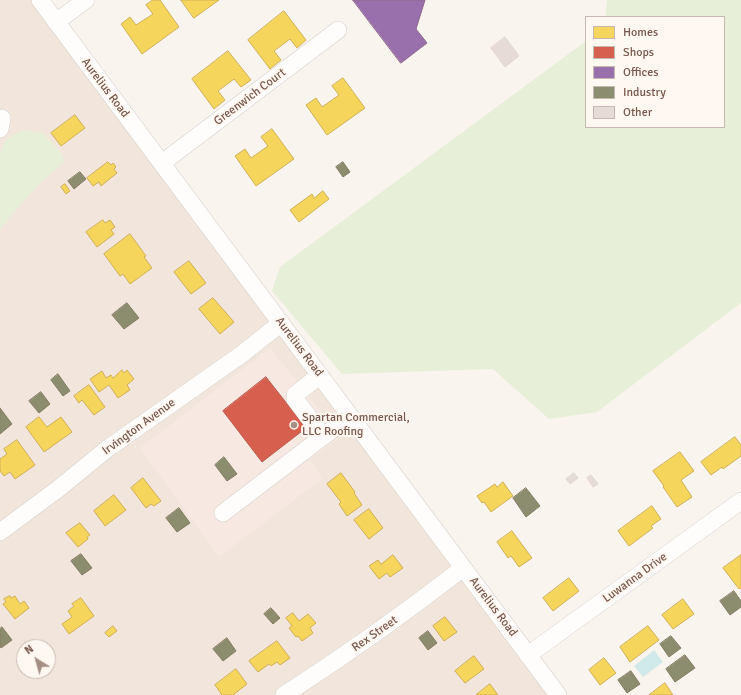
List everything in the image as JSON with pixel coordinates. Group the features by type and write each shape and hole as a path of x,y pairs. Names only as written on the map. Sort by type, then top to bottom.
{"street":[{"name":"Aurelius Road","path":"40,0 558,695"},
{"path":"56,22 86,0"},
{"name":"Greenwich Court","path":"162,163 338,30"},
{"name":"Irvington Avenue","path":"0,532 58,489 107,449 242,354 281,323"},
{"path":"320,375 295,395 295,400 323,436"},
{"path":"224,513 350,416"},
{"name":"Luwanna Drive","path":"528,655 741,501"},
{"name":"Rex Street","path":"284,695 342,658 394,621 463,568"}],"shaded area":[{"path":"0,0 40,0 558,695 0,695"},
{"path":"270,348 341,436 310,460 323,478 219,557 140,448"}],"green space":[{"path":"607,0 741,0 741,303 597,412 549,419 493,369 342,374 272,291 280,267 585,42 585,128 725,128 725,16 605,16"},
{"path":"22,130 43,133 62,154 64,162 36,187 0,229 0,152 6,140"}],"water":[{"path":"654,650 663,662 643,677 634,666"}],"building: Homes":[{"path":"153,0 160,0 179,27 142,54 121,24 130,17 136,25 153,14 146,5"},
{"path":"181,0 219,0 194,18"},
{"path":"284,11 306,40 297,48 290,39 274,51 281,60 270,69 248,40"},
{"path":"228,51 251,80 241,87 234,79 218,91 225,100 214,109 192,79"},
{"path":"343,78 365,108 327,135 306,105 316,98 322,107 339,95 332,86"},
{"path":"75,115 85,128 61,146 51,133"},
{"path":"272,129 294,159 256,186 235,156 245,149 251,158 268,146 261,137"},
{"path":"108,162 111,165 113,163 116,167 114,169 117,173 101,186 99,182 93,186 87,178"},
{"path":"65,184 70,191 66,194 61,187"},
{"path":"323,191 329,199 299,222 290,210 312,194 314,198"},
{"path":"103,220 105,223 110,220 115,227 111,230 114,234 97,247 86,232"},
{"path":"130,234 146,256 144,257 152,268 130,284 123,274 120,276 104,254"},
{"path":"189,261 206,283 191,294 174,272"},
{"path":"213,298 234,322 220,334 199,309"},
{"path":"122,370 124,373 127,370 134,379 127,385 130,390 118,398 109,385 99,392 90,379 102,371 106,378 111,375 113,378"},
{"path":"89,385 105,407 94,415 82,400 79,403 74,396"},
{"path":"39,417 47,427 61,417 72,432 44,452 26,427"},
{"path":"735,437 741,445 741,456 723,469 722,467 711,475 701,462"},
{"path":"17,440 35,465 15,479 10,472 4,476 0,471 0,459 7,454 4,449"},
{"path":"680,452 694,471 681,480 692,497 677,507 653,471"},
{"path":"341,473 355,492 354,493 362,505 347,516 339,504 341,502 327,484"},
{"path":"143,478 161,501 154,506 151,504 146,508 131,488"},
{"path":"503,482 513,496 491,512 484,502 482,503 477,496 495,484 497,487"},
{"path":"114,495 126,510 105,526 94,511"},
{"path":"652,506 661,519 651,526 653,528 629,546 618,531"},
{"path":"369,509 383,528 369,539 354,520"},
{"path":"80,523 90,535 87,537 88,539 78,547 66,533"},
{"path":"512,531 532,558 519,567 511,556 508,558 497,542"},
{"path":"393,555 403,568 390,577 387,573 379,579 369,566 378,560 381,564"},
{"path":"741,555 741,588 739,589 723,568"},
{"path":"569,578 579,591 553,611 543,598"},
{"path":"10,596 11,598 15,596 20,604 24,601 29,608 15,619 3,604 6,602 4,599"},
{"path":"81,598 94,616 69,634 62,624 72,617 68,611 74,606 72,604"},
{"path":"683,599 694,614 673,629 662,615"},
{"path":"293,613 299,621 308,614 316,623 310,628 313,633 302,641 298,636 296,637 289,628 292,626 286,618"},
{"path":"445,617 457,632 444,641 433,626"},
{"path":"113,626 117,631 109,637 105,633"},
{"path":"648,626 659,640 630,662 620,647"},
{"path":"277,641 290,658 280,665 277,662 271,666 269,664 258,672 249,661"},
{"path":"474,656 484,669 465,683 455,671"},
{"path":"604,658 616,673 600,685 589,670"},
{"path":"236,669 247,684 233,695 222,695 215,685"},
{"path":"665,683 673,695 649,695"},
{"path":"490,684 498,695 476,695"}],"building: Shops":[{"path":"266,377 306,428 262,462 223,411"}],"building: Offices":[{"path":"353,0 425,0 416,29 427,43 401,63"}],"building: Industry":[{"path":"343,162 350,172 343,177 336,167"},
{"path":"80,172 86,179 74,189 68,181"},
{"path":"127,303 139,318 124,329 112,315"},
{"path":"58,374 70,391 63,396 51,380"},
{"path":"41,392 50,404 39,413 29,401"},
{"path":"0,408 12,424 0,434"},
{"path":"224,457 237,474 227,481 215,465"},
{"path":"526,488 540,506 526,517 513,498"},
{"path":"179,508 190,523 177,532 166,518"},
{"path":"81,554 92,568 82,575 71,561"},
{"path":"734,591 741,601 741,607 730,615 720,601"},
{"path":"271,608 280,618 273,624 264,614"},
{"path":"2,627 12,640 1,648 0,629"},
{"path":"428,631 437,643 428,650 419,638"},
{"path":"671,636 681,648 669,657 660,644"},
{"path":"227,638 236,651 223,661 213,649"},
{"path":"685,655 695,668 675,682 666,669"},
{"path":"631,671 640,684 627,693 618,680"}],"building: Other":[{"path":"505,37 519,56 505,67 491,48"},
{"path":"574,473 578,478 570,484 566,479"},
{"path":"591,475 598,484 593,487 587,478"}],"place":[{"name":"Spartan Commercial, LLC Roofing","path":"294,425"}]}
